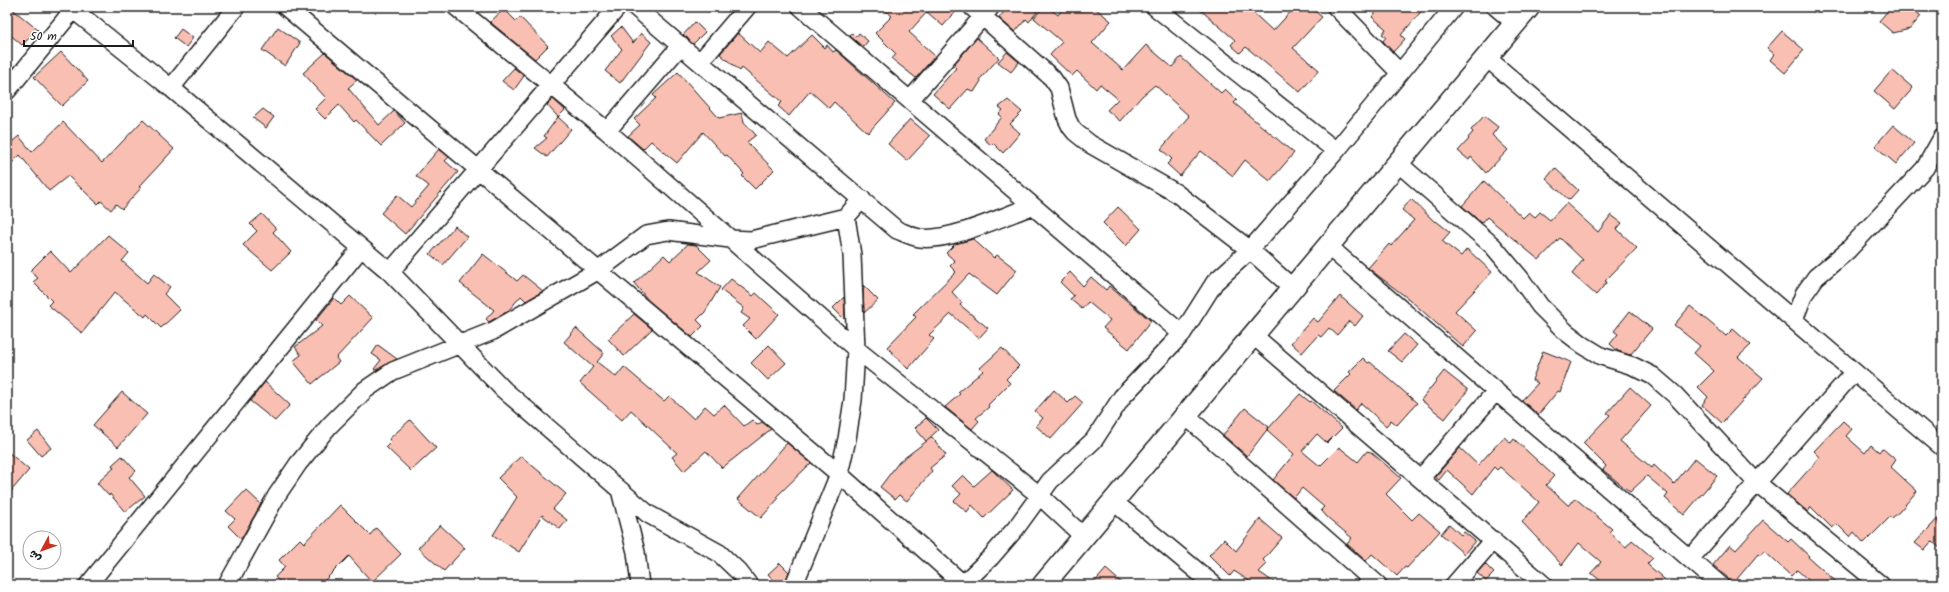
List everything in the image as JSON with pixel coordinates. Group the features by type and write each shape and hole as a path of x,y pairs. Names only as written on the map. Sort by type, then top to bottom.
{"street":[{"path":"171,88 236,7"},
{"path":"286,7 839,474 963,585 991,557 1016,528 1050,481 1094,440 1122,397 1182,334 1214,282 1250,250 1336,151 1399,72 1454,7"},
{"path":"456,7 606,131 856,349 1039,495 1084,537"},
{"path":"390,272 618,7"},
{"path":"635,7 897,230 910,236 922,238 947,236 1032,206"},
{"path":"700,62 747,7"},
{"path":"801,7 1182,334"},
{"path":"1155,7 1336,151"},
{"path":"1336,7 1399,72"},
{"path":"1496,7 1516,23"},
{"path":"1043,585 1294,289 1529,7"},
{"path":"7,91 71,8 171,88 390,272 504,390 648,514 719,553 739,572 749,585"},
{"path":"910,100 982,10 1052,78 1059,88 1070,127 1090,144 1176,192 1250,250 1294,289"},
{"path":"606,131 681,45"},
{"path":"1487,58 1942,447"},
{"path":"1794,320 1804,294 1816,277 1848,250 1925,168 1942,138"},
{"path":"1398,163 1492,246 1520,278 1540,306 1566,332 1601,356 1633,366 1653,376 1675,395 1756,482 1881,585"},
{"path":"227,585 277,495 298,464 330,426 365,390 393,371 493,331 599,270 646,235 668,230 730,239 751,240 846,217 862,199"},
{"path":"794,585 839,474 847,439 853,400 856,349 852,255 846,217"},
{"path":"1329,247 1690,559 1709,582"},
{"path":"88,585 361,248"},
{"path":"1254,336 1544,585"},
{"path":"1690,559 1854,372"},
{"path":"1421,478 1496,391"},
{"path":"1186,416 1378,585"},
{"path":"620,490 636,552 640,585"},
{"path":"1114,502 1214,585"},
{"path":"1454,585 1492,540"}],"building":[{"path":"7,7 10,7 38,30 22,45 7,32"},
{"path":"881,7 960,7 943,26 927,12 909,32 935,56 916,78 892,59 896,54 875,33 892,16"},
{"path":"1008,7 1036,7 1034,9 1037,12 1029,22 1026,19 1015,32 999,18"},
{"path":"1043,7 1048,7 1058,15 1064,7 1075,7 1081,11 1085,7 1094,7 1111,21 1092,43 1123,70 1146,45 1172,67 1181,57 1221,93 1225,89 1237,100 1234,103 1294,153 1270,181 1245,160 1233,176 1201,151 1180,176 1167,164 1172,159 1161,149 1189,116 1155,85 1142,96 1120,121 1107,110 1118,99 1100,84 1096,89 1077,71 1072,76 1050,55 1062,42 1034,18"},
{"path":"1197,7 1247,7 1273,31 1295,7 1310,7 1322,17 1293,48 1319,70 1300,92 1246,47 1240,53 1231,45 1235,40"},
{"path":"1380,7 1425,7 1401,35 1405,39 1393,52 1383,41 1386,37 1382,34 1386,29 1372,17"},
{"path":"1891,7 1910,7 1921,16 1910,29 1893,33 1879,21"},
{"path":"504,9 516,21 520,17 548,46 535,59 490,22"},
{"path":"695,22 705,32 693,44 683,35"},
{"path":"278,27 300,43 285,66 262,50"},
{"path":"621,27 633,43 641,33 651,42 620,83 605,71 622,49 611,36"},
{"path":"181,29 193,38 186,47 174,38"},
{"path":"1782,31 1804,50 1785,73 1770,60 1774,54 1767,48"},
{"path":"738,33 760,53 769,42 788,58 812,35 825,48 827,45 833,52 836,50 895,103 868,133 834,102 829,108 810,91 789,116 778,106 782,102 742,68 740,71 720,54"},
{"path":"852,33 856,37 859,33 868,41 863,47 850,36"},
{"path":"977,38 999,58 980,79 981,81 974,92 968,89 950,109 933,94 956,68 953,65"},
{"path":"61,52 88,81 62,106 34,77"},
{"path":"1007,52 1019,62 1011,72 998,62"},
{"path":"325,53 357,80 348,88 379,125 394,111 405,123 381,146 356,120 354,122 339,105 325,119 315,109 326,98 303,73"},
{"path":"514,68 524,76 514,90 502,81"},
{"path":"1892,70 1913,88 1895,109 1874,91"},
{"path":"678,72 719,118 742,113 744,122 756,135 747,142 774,170 755,189 742,176 744,174 727,155 725,156 703,132 677,163 651,141 643,149 628,136 640,125 634,119 656,98 653,95"},
{"path":"553,99 565,110 558,117 547,105"},
{"path":"1008,100 1022,112 1010,124 1020,133 1003,153 993,143 991,145 984,139 1002,117 999,114 1003,110 999,107"},
{"path":"263,109 274,117 266,128 253,118"},
{"path":"1484,116 1498,127 1492,135 1508,150 1486,173 1471,157 1469,160 1458,151 1469,139 1468,138 1473,132 1471,130"},
{"path":"558,117 571,129 547,157 535,148 547,138 544,136"},
{"path":"910,119 930,136 907,161 888,144"},
{"path":"143,120 174,149 139,187 141,188 122,209 116,204 111,210 101,201 98,204 68,176 49,191 20,155 7,168 7,146 19,136 32,152 63,122 102,163"},
{"path":"1893,125 1914,143 1896,164 1875,146"},
{"path":"439,149 449,157 445,161 458,172 405,234 381,213 397,195 411,207 429,186 416,176"},
{"path":"1555,168 1578,190 1569,200 1546,179"},
{"path":"1484,181 1523,218 1529,212 1535,217 1540,212 1550,220 1566,203 1598,232 1611,215 1622,223 1617,229 1637,248 1605,281 1607,282 1596,295 1572,274 1583,260 1560,238 1539,260 1487,217 1482,223 1462,206"},
{"path":"1411,199 1435,222 1436,221 1450,232 1442,241 1461,256 1467,249 1492,272 1455,311 1477,331 1463,347 1410,300 1368,268 1389,244 1391,246 1414,220 1402,210"},
{"path":"1118,207 1141,229 1126,246 1103,223"},
{"path":"262,214 276,229 273,232 291,252 272,270 243,245 257,231 250,224"},
{"path":"455,226 467,237 443,265 430,254"},
{"path":"108,235 129,253 122,261 147,283 154,274 170,287 164,294 180,310 161,328 147,314 145,317 115,292 82,333 48,305 52,301 33,282 38,278 30,271 50,251 71,273"},
{"path":"973,239 994,258 997,255 1017,270 997,295 969,274 952,292 962,303 960,305 988,328 979,338 951,314 929,335 934,339 908,369 887,347 916,317 913,314 956,272 950,266 955,261 946,253 955,244"},
{"path":"688,244 696,245 711,260 698,272 720,287 705,312 697,320 703,326 692,337 648,300 634,283 664,255 670,261"},
{"path":"483,254 517,281 523,275 543,291 526,301 521,296 508,311 489,322 486,319 494,310 460,283"},
{"path":"1070,272 1083,286 1091,277 1106,290 1109,286 1151,321 1129,349 1103,328 1110,320 1088,302 1082,309 1070,299 1074,296 1060,282"},
{"path":"731,279 753,296 756,293 779,314 756,339 743,326 750,319 741,313 744,308 721,290"},
{"path":"863,285 878,300 864,313"},
{"path":"350,296 373,318 336,358 339,362 312,384 293,361 301,355 295,347 322,326 316,320 334,298 341,305"},
{"path":"1340,296 1363,316 1355,326 1349,321 1337,335 1329,328 1321,337 1318,335 1302,353 1291,343 1313,318 1318,322"},
{"path":"844,297 845,318 844,319 833,308"},
{"path":"1690,306 1726,336 1733,329 1751,345 1738,357 1763,378 1722,423 1702,405 1708,397 1698,387 1714,371 1694,353 1700,346 1674,325"},
{"path":"1630,311 1652,329 1630,355 1618,351 1610,344 1618,334 1614,331"},
{"path":"634,314 652,329 624,356 608,339"},
{"path":"576,328 604,353 597,362 616,377 624,367 664,401 669,396 694,419 705,406 714,414 724,405 744,426 752,420 757,425 762,422 771,429 722,468 706,451 684,471 672,457 677,453 631,410 622,420 580,383 593,367 564,342"},
{"path":"1404,334 1417,345 1402,362 1388,351"},
{"path":"378,345 397,359 376,370 374,369 381,360 372,354"},
{"path":"769,345 786,363 768,380 751,363"},
{"path":"1002,348 1019,366 1006,379 1010,383 988,405 989,407 976,418 979,421 972,429 945,407 960,394 958,392 983,371 980,368"},
{"path":"1543,351 1571,362 1560,392 1558,391 1538,415 1522,400 1538,383 1532,380"},
{"path":"1363,358 1368,363 1370,362 1417,403 1397,425 1391,420 1386,426 1361,403 1356,410 1334,391 1351,374 1349,372"},
{"path":"1444,371 1468,390 1445,419 1421,400"},
{"path":"265,382 290,405 275,421 250,401"},
{"path":"1630,387 1651,406 1620,441 1652,468 1654,465 1674,484 1695,458 1717,476 1684,515 1665,498 1668,494 1647,476 1630,492 1603,470 1606,466 1583,443 1610,415 1607,413"},
{"path":"1054,390 1068,403 1075,396 1083,403 1051,439 1036,426 1043,418 1035,411"},
{"path":"122,392 147,414 118,447 93,425"},
{"path":"1300,394 1310,402 1311,401 1342,428 1327,443 1317,434 1302,451 1320,466 1339,447 1358,462 1367,451 1371,452 1401,478 1386,494 1412,520 1419,513 1440,531 1407,568 1405,567 1397,576 1372,554 1366,561 1347,544 1352,538 1327,517 1321,510 1324,507 1302,488 1294,498 1273,480 1294,454 1267,430"},
{"path":"1245,408 1269,427 1247,456 1223,435"},
{"path":"926,418 938,430 926,441 915,428"},
{"path":"410,420 436,448 411,471 386,447 391,442 389,439"},
{"path":"1843,421 1852,429 1846,436 1865,453 1871,445 1879,452 1882,448 1896,460 1891,467 1917,491 1899,512 1892,518 1890,517 1864,543 1854,532 1850,537 1837,524 1832,528 1811,507 1808,512 1787,494 1820,457 1814,451"},
{"path":"38,431 51,448 41,456 27,440"},
{"path":"932,437 946,455 930,468 932,471 907,501 899,495 895,499 880,487 899,462"},
{"path":"1504,437 1511,443 1514,439 1554,476 1546,485 1569,506 1575,498 1612,529 1609,532 1626,547 1632,540 1653,558 1647,564 1671,585 1606,585 1591,573 1601,562 1579,543 1562,565 1522,522 1539,502 1500,467 1497,470 1494,467 1473,494 1447,470 1439,480 1435,477 1460,448 1478,465"},
{"path":"787,443 811,463 776,497 778,499 761,518 738,499"},
{"path":"7,451 29,470 7,496"},
{"path":"122,456 136,471 129,477 145,496 125,512 110,494 109,496 97,483 114,468 112,465"},
{"path":"521,456 566,494 553,509 567,520 560,529 542,515 519,552 493,535 517,497 498,478"},
{"path":"992,470 1013,490 984,518 972,505 967,512 954,501 961,494 952,486 963,475 974,486"},
{"path":"246,490 261,504 241,539 228,526 235,519 226,511"},
{"path":"340,505 370,535 376,528 401,554 372,582 349,556 320,585 283,585 275,577 285,567 279,560 300,539 304,543"},
{"path":"1942,514 1942,550 1932,541 1924,550 1915,543"},
{"path":"1260,519 1282,538 1263,560 1267,564 1259,572 1278,585 1255,585 1234,571 1230,576 1209,555 1224,539 1236,551"},
{"path":"1763,520 1788,542 1791,539 1809,556 1808,557 1840,585 1814,585 1797,570 1791,576 1764,551 1760,556 1758,554 1732,585 1730,585 1727,577 1713,565 1730,545 1736,550"},
{"path":"1449,524 1461,535 1464,532 1475,541 1464,554 1441,534"},
{"path":"440,525 465,548 444,571 418,548"},
{"path":"780,563 789,572 784,585 778,585 768,574"},
{"path":"1485,564 1494,573 1486,581 1477,573"},
{"path":"1106,569 1124,585 1092,585"}]}
